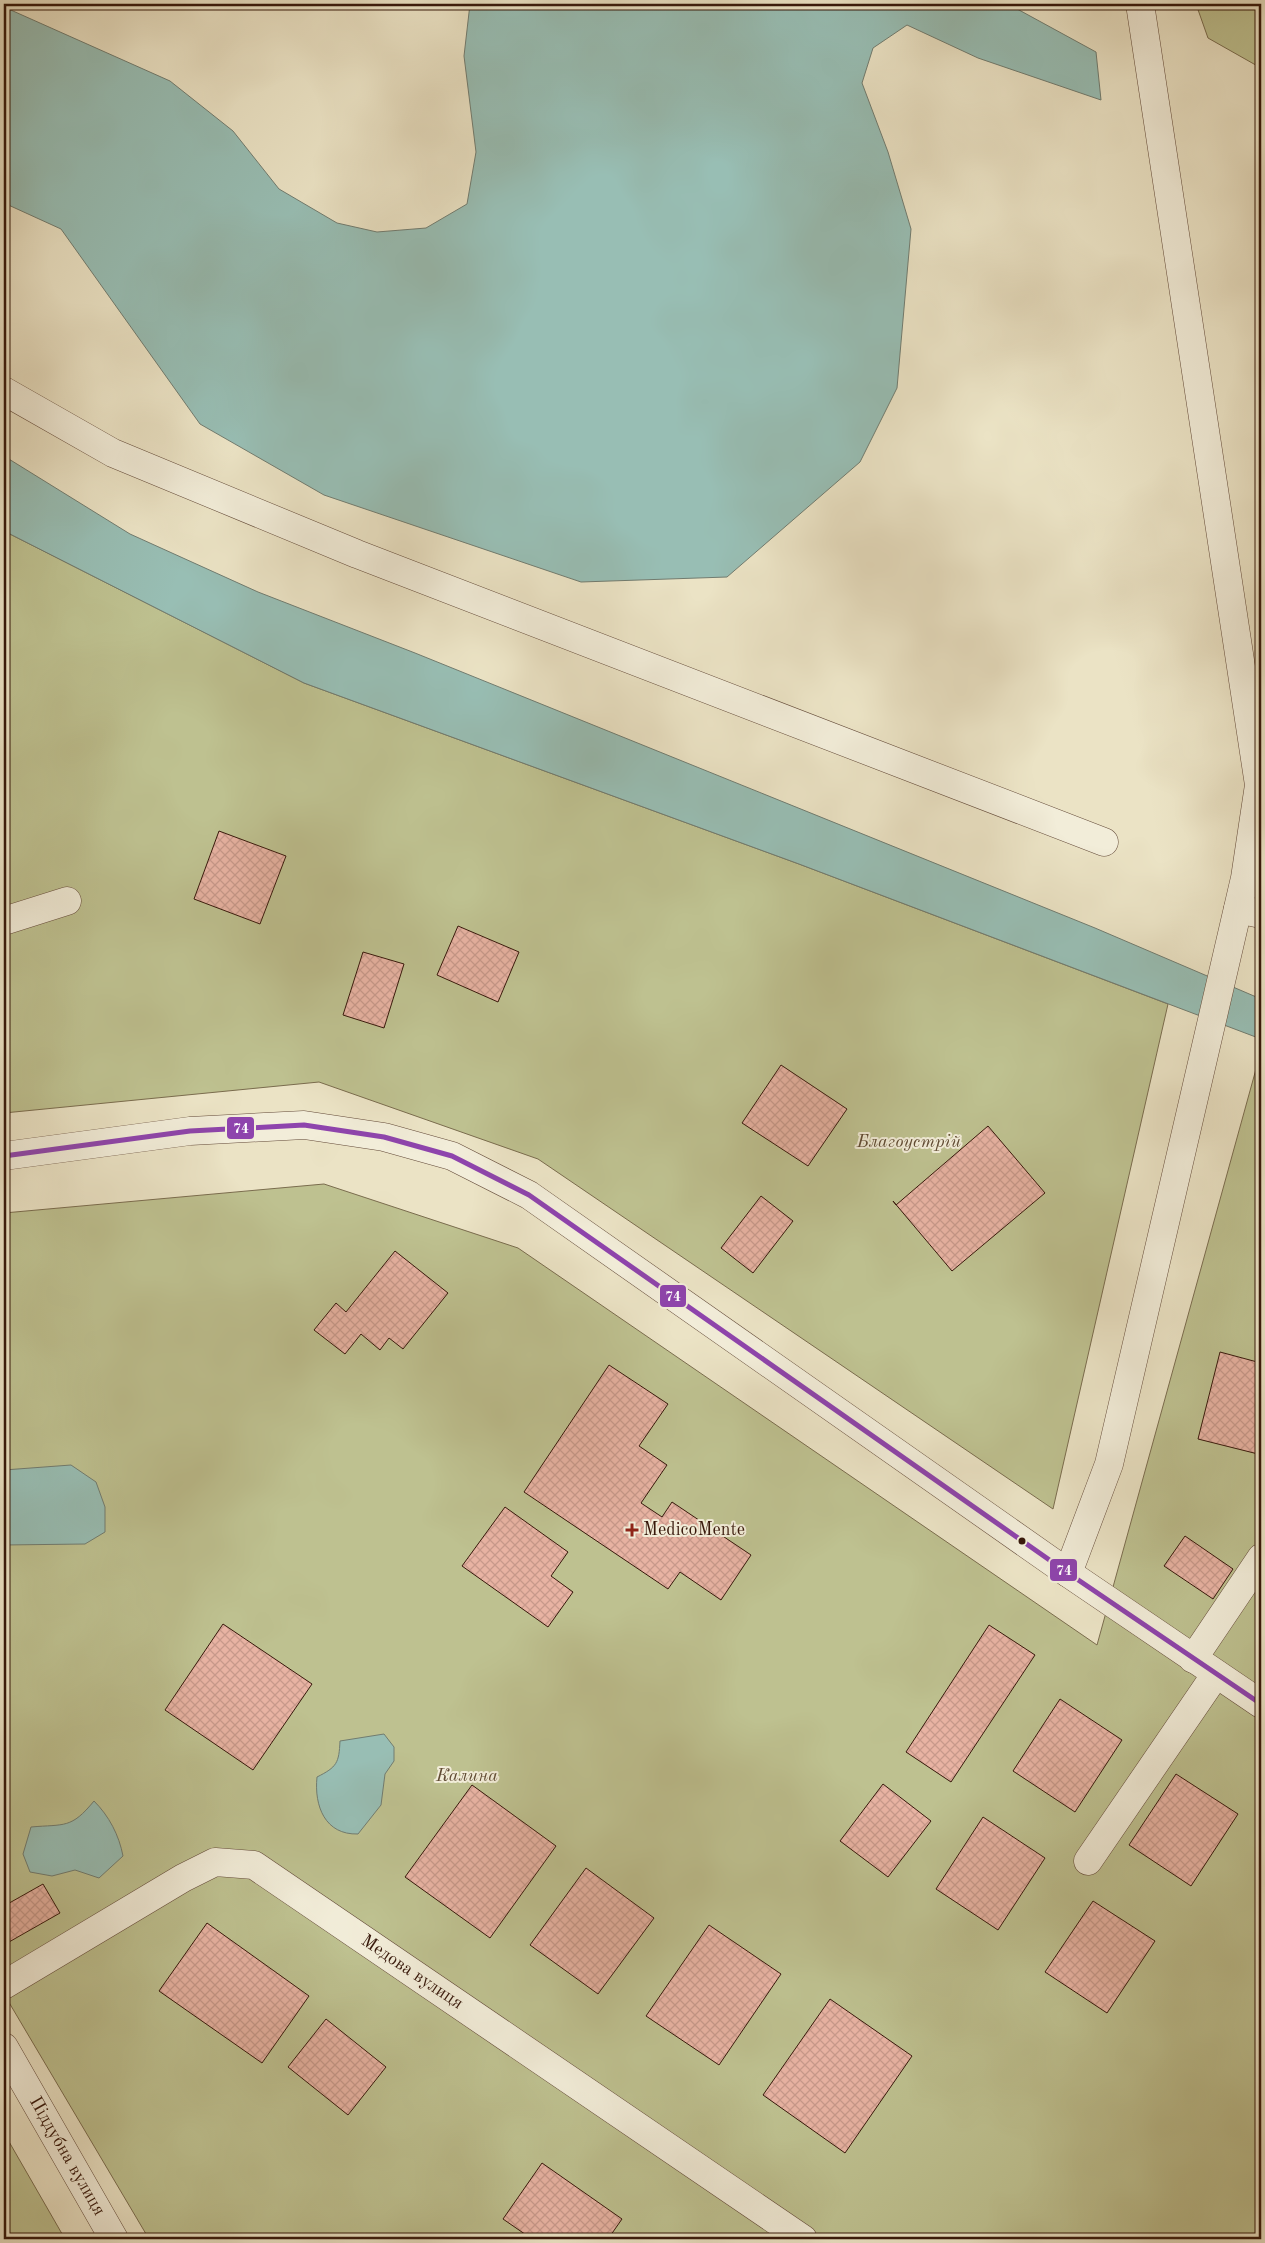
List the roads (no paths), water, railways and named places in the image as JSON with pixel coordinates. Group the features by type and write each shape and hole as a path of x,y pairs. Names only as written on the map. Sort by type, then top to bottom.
{"street":[{"path":"1068,1573 1110,1464 1227,956 1250,911 1246,878 1259,785 1140,4"},
{"path":"4,391 113,453 358,554 1104,842"},
{"path":"4,921 67,901"},
{"path":"4,1156 190,1131 304,1125 384,1137 452,1156 529,1195 1068,1573 1261,1704"},
{"path":"1192,1658 1261,1558"},
{"path":"1088,1861 1216,1674"},
{"name":"Медова вулиця","path":"4,1985 183,1878 215,1862 254,1865 803,2239"},
{"name":"Піддубна вулиця","path":"4,2046 114,2239"}],"water":[{"path":"470,4 1008,4 1096,52 1101,100 978,58 907,25 873,48 862,83 888,152 911,229 897,388 860,462 727,577 581,582 324,495 200,424 61,229 4,203 4,7 170,81 233,131 279,189 337,223 377,232 426,228 467,204 476,152 464,56"},
{"path":"4,456 130,534 258,592 415,653 1095,928 1261,999 1261,1039 799,864 304,683 4,531"},
{"path":"71,1465 96,1482 105,1507 105,1532 85,1544 4,1545 4,1470"},
{"path":"384,1734 394,1747 394,1761 385,1774 381,1805 358,1834 337,1830 324,1817 320,1808 317,1777 336,1764 340,1741"},
{"path":"94,1801 113,1826 123,1856 99,1878 75,1870 52,1876 30,1872 23,1854 31,1827 60,1825 73,1821"}],"place":[{"name":"MedicoMente","path":"632,1530"}],"park label":[{"name":"Благоустрій","path":"909,1142"},
{"name":"Калина","path":"467,1776"}]}
